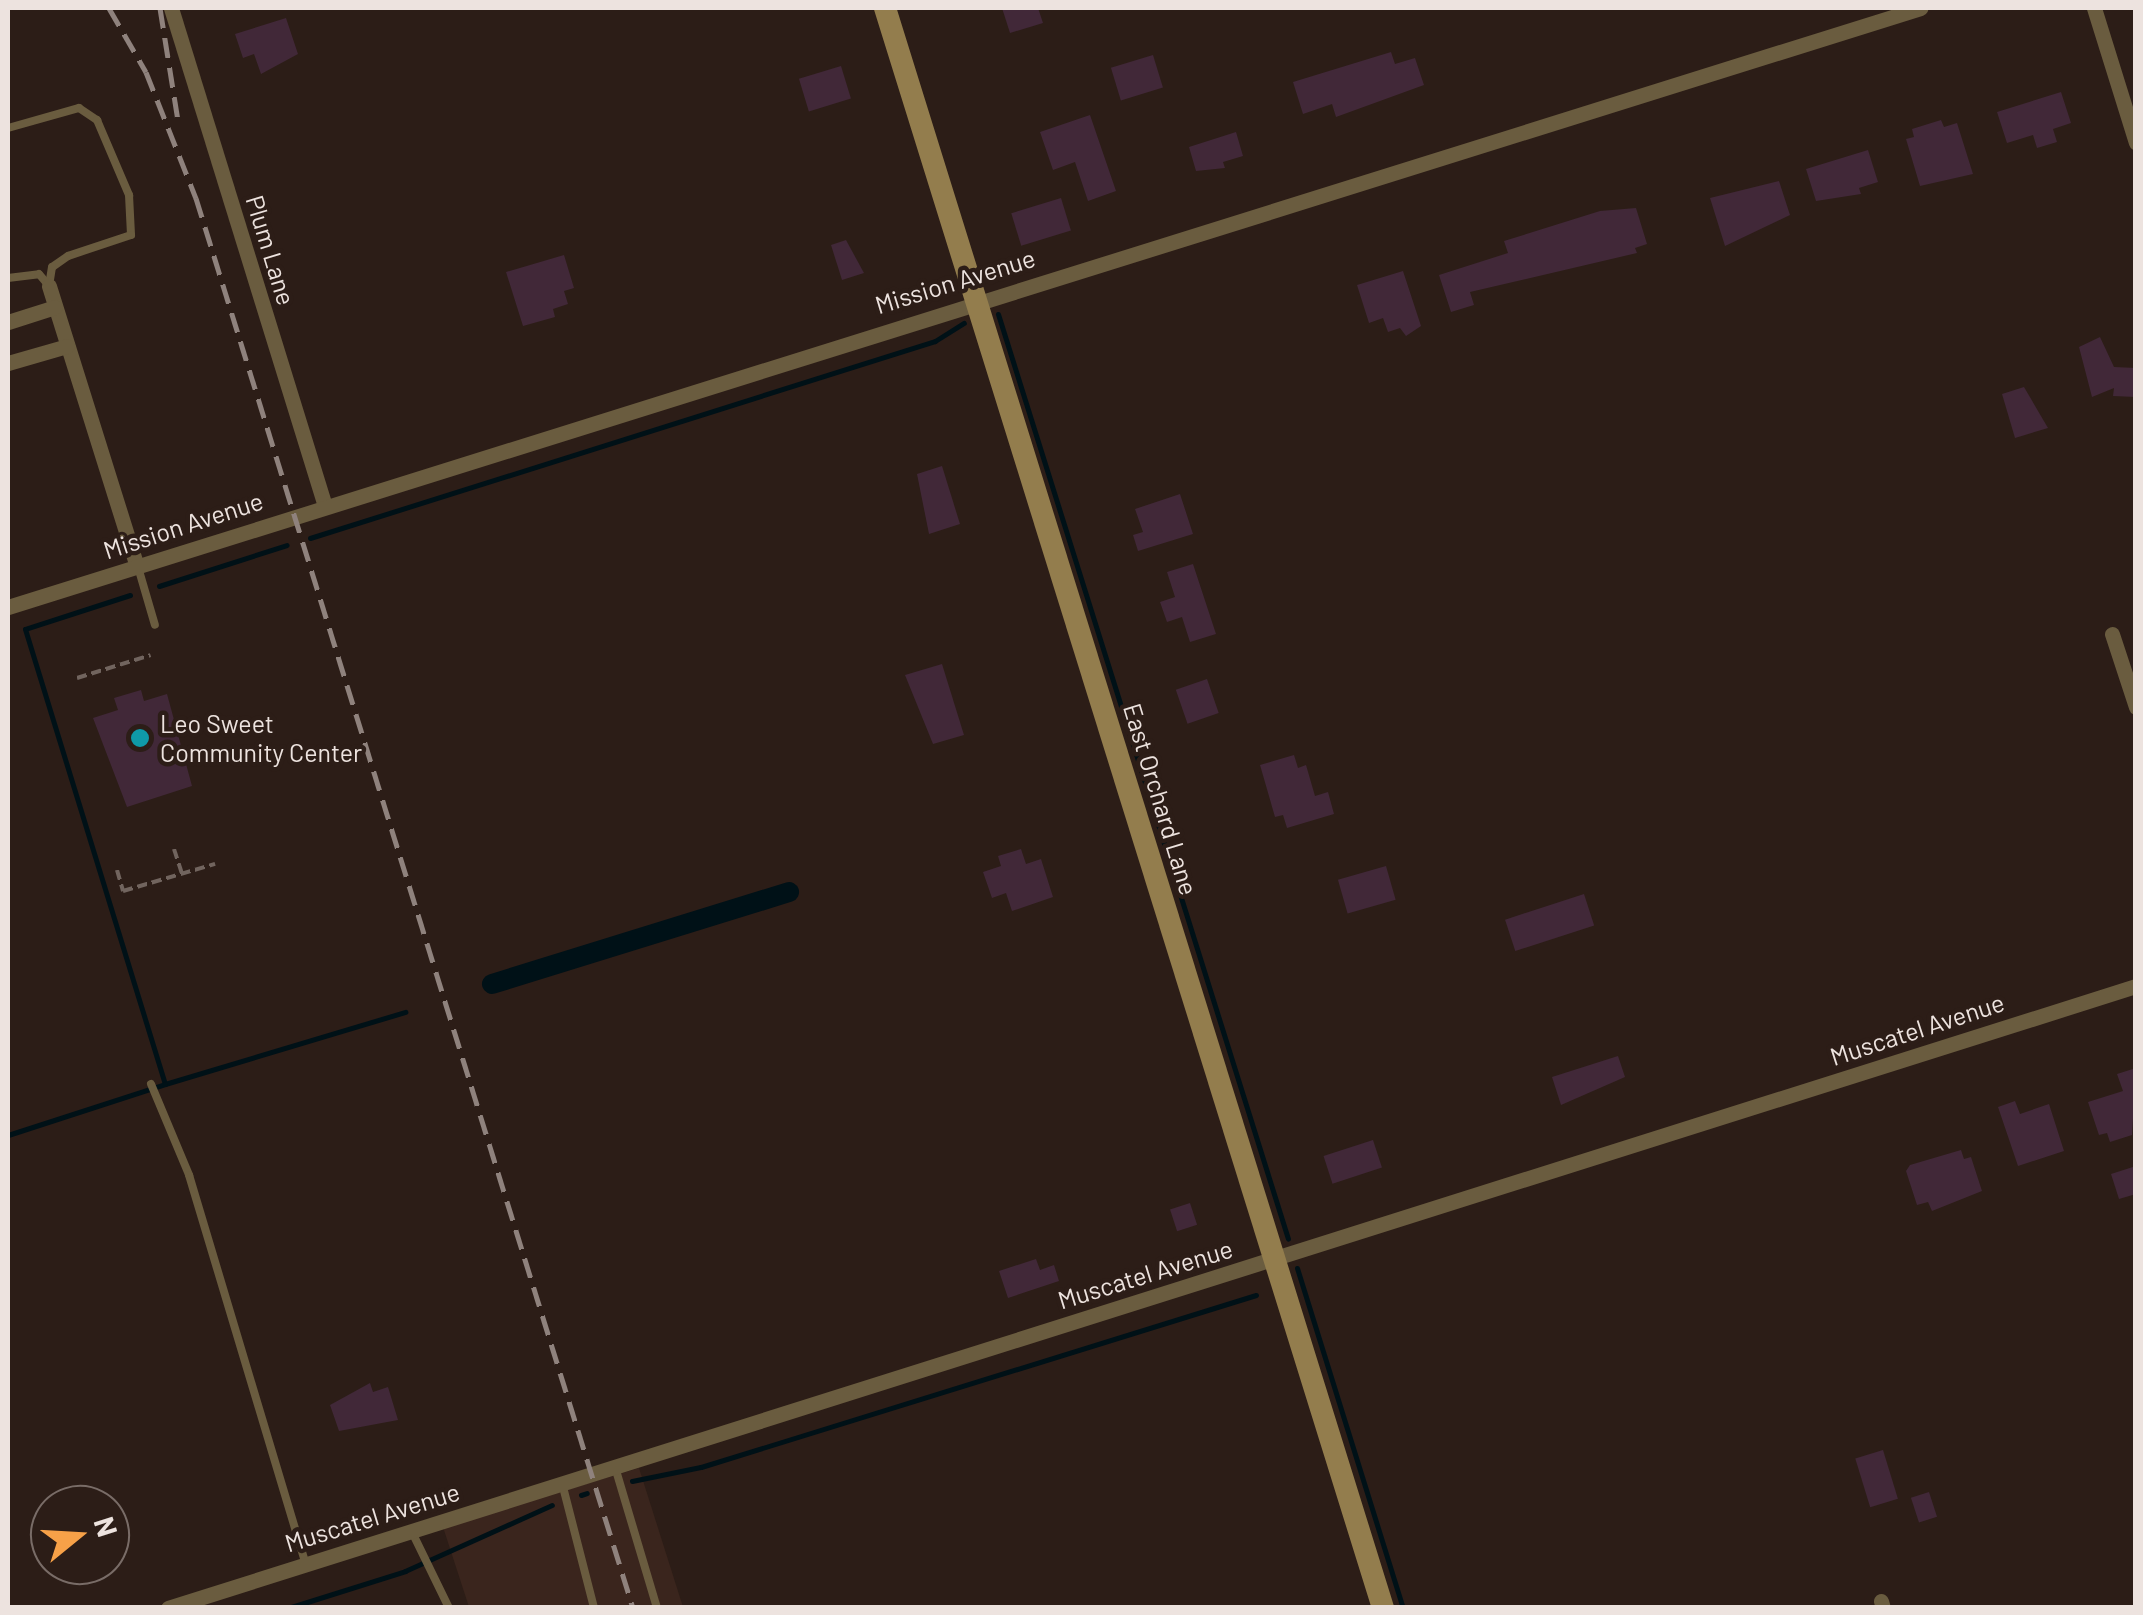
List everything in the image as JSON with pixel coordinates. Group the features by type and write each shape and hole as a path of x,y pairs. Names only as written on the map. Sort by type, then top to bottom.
{"street":[{"name":"Plum Lane","path":"171,8 324,506"},
{"name":"East Orchard Lane","path":"886,8 1383,1608"},
{"name":"Mission Avenue","path":"8,607 976,300 1920,8"},
{"path":"2094,8 2136,143"},
{"path":"48,286 137,566"},
{"path":"8,322 55,307"},
{"path":"8,364 67,346"},
{"path":"2112,634 2136,707"},
{"name":"Muscatel Avenue","path":"168,1608 2136,986"}],"lane":[{"path":"8,128 78,108 97,120 132,206 131,236 68,256 52,267 48,286"},
{"path":"8,278 39,274 48,286"},
{"path":"137,566 156,625"},
{"path":"151,1084 188,1175 306,1564"},
{"path":"616,1466 657,1608"},
{"path":"562,1484 594,1608"},
{"path":"412,1531 422,1563 449,1608"}],"path":[{"path":"78,678 150,655"},
{"path":"174,848 182,874"},
{"path":"117,870 123,891 215,864"}],"shaded area":[{"path":"639,1468 683,1607 469,1607 443,1527"}],"building":[{"path":"1002,8 1038,8 1043,23 1010,33"},
{"path":"286,18 298,54 261,74 254,54 243,58 235,34"},
{"path":"1391,52 1395,64 1415,58 1424,85 1336,117 1332,104 1303,114 1293,82"},
{"path":"1153,55 1163,88 1121,100 1111,68"},
{"path":"841,66 851,99 809,111 799,79"},
{"path":"2061,92 2071,123 2053,129 2057,142 2037,148 2033,135 2007,143 1997,112"},
{"path":"1090,115 1116,191 1088,201 1075,162 1053,170 1040,132"},
{"path":"1941,120 1944,127 1957,123 1973,174 1920,186 1906,139 1914,137 1912,129"},
{"path":"1236,132 1243,156 1223,162 1225,168 1196,171 1189,147"},
{"path":"1868,150 1878,182 1859,188 1861,194 1816,201 1806,169"},
{"path":"1779,181 1790,215 1725,246 1710,198"},
{"path":"1061,198 1071,231 1021,246 1011,213"},
{"path":"1636,208 1647,244 1635,248 1637,253 1470,292 1474,305 1451,312 1439,275 1508,253 1504,241 1600,211"},
{"path":"846,240 864,273 842,280 831,245"},
{"path":"564,255 574,288 564,291 568,304 553,309 555,317 523,326 506,272"},
{"path":"1403,271 1421,326 1406,336 1400,328 1388,332 1383,318 1369,323 1357,285"},
{"path":"2100,337 2114,367 2136,368 2136,397 2113,396 2114,388 2092,397 2079,347"},
{"path":"2024,387 2048,428 2015,438 2002,394"},
{"path":"942,466 960,524 929,534 917,474"},
{"path":"1180,494 1193,534 1138,551 1133,535 1143,532 1135,509"},
{"path":"1193,564 1216,634 1190,642 1182,617 1167,622 1160,602 1175,597 1167,572"},
{"path":"942,664 964,735 933,744 905,675"},
{"path":"1207,679 1219,713 1188,724 1176,690"},
{"name":"Leo Sweet Community Center","path":"141,690 144,701 167,694 192,786 127,807 93,718 118,710 114,698"},
{"path":"1294,755 1298,768 1306,765 1315,796 1328,792 1334,814 1287,828 1283,815 1275,817 1260,765"},
{"path":"1021,849 1026,864 1041,859 1053,897 1012,911 1006,893 992,898 983,872 1001,866 998,856"},
{"path":"1386,866 1396,900 1348,913 1338,880"},
{"path":"1584,894 1594,925 1515,951 1505,920"},
{"path":"1618,1056 1625,1077 1561,1105 1552,1077"},
{"path":"2136,1068 2132,1135 2110,1142 2107,1133 2099,1135 2088,1102 2123,1091 2117,1074"},
{"path":"2015,1101 2020,1114 2049,1104 2064,1151 2018,1166 1998,1107"},
{"path":"1373,1140 1382,1168 1333,1184 1324,1156"},
{"path":"1961,1150 1964,1159 1971,1157 1982,1191 1932,1211 1928,1202 1917,1205 1906,1171 1910,1165"},
{"path":"2136,1166 2136,1194 2119,1199 2111,1174"},
{"path":"1190,1203 1197,1225 1177,1231 1170,1209"},
{"path":"1036,1259 1040,1270 1054,1265 1059,1281 1008,1298 999,1271"},
{"path":"370,1383 373,1392 388,1387 398,1420 339,1431 330,1405"},
{"path":"1883,1450 1898,1499 1870,1507 1855,1458"},
{"path":"1929,1492 1937,1517 1919,1523 1911,1498"}],"waterway":[{"path":"998,314 1288,1239"},
{"path":"310,538 935,341 964,323"},
{"path":"159,586 287,545"},
{"path":"130,595 25,629 165,1084 405,1012"},
{"path":"492,984 789,892"},
{"path":"8,1135 165,1084"},
{"path":"1297,1268 1403,1608"},
{"path":"632,1481 701,1467 1256,1295"},
{"path":"581,1495 587,1493"},
{"path":"288,1608 405,1571 552,1505"}],"railway":[{"path":"109,8 146,72 196,198 633,1608"},
{"path":"160,8 178,120"}],"place":[{"name":"Leo Sweet Community Center","path":"140,738"}]}
